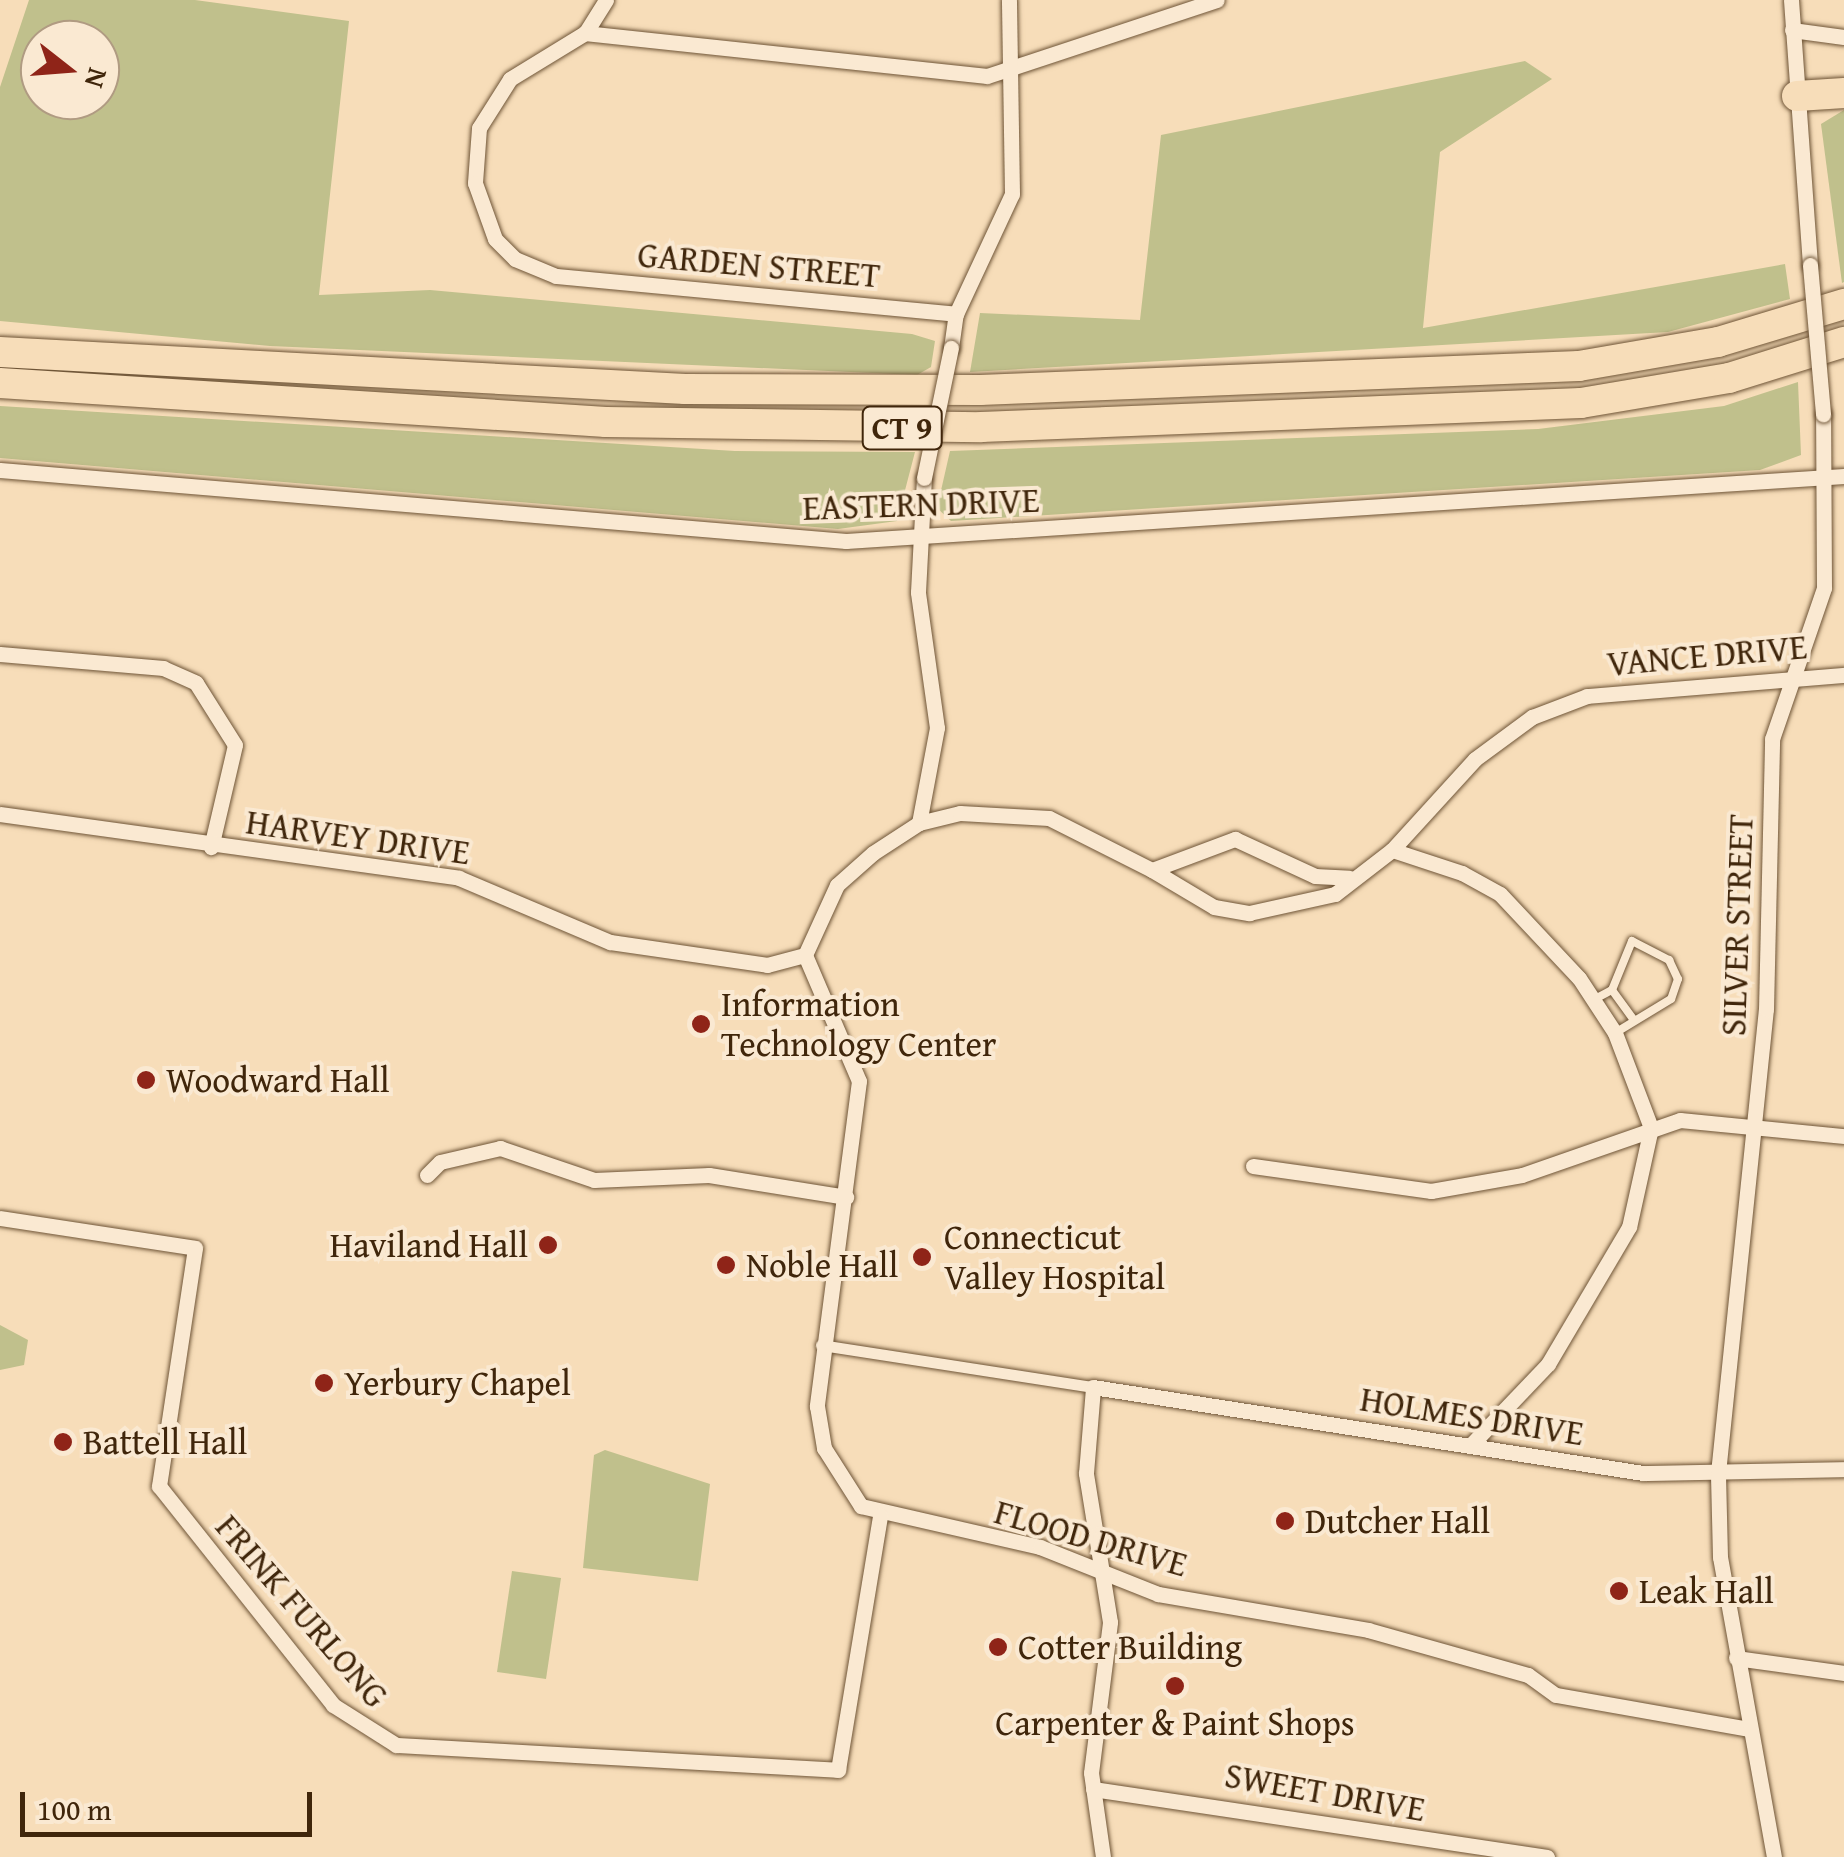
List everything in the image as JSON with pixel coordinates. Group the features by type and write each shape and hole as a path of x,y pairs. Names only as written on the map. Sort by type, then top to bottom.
{"highway":[{"path":"1797,96 1844,93"},
{"name":"CT 9","path":"0,352 686,389 1032,388 1579,366 1718,342 1844,304"},
{"name":"CT 9","path":"0,383 606,422 962,427 1581,403 1730,378 1844,342"}],"street":[{"path":"606,0 585,34 987,76 1217,0"},
{"path":"919,823 937,728 918,592 924,478 956,314 1012,194 1009,0"},
{"name":"SILVER STREET","path":"1774,1857 1736,1658 1718,1473 1757,1126 1772,739 1787,678 1824,588 1836,476 1824,414 1790,0"},
{"path":"1792,30 1844,37"},
{"name":"GARDEN STREET","path":"585,34 510,79 474,152 495,239 515,259 556,276 956,314"},
{"name":"EASTERN DRIVE","path":"0,470 770,538 920,540 1836,476"},
{"path":"0,654 163,668 196,683 234,745 212,847"},
{"name":"VANCE DRIVE","path":"1392,850 1476,759 1532,717 1587,696 1844,675"},
{"path":"805,955 837,885 919,823 1006,810 1049,818 1214,906 1250,912 1314,901 1392,850 1500,894 1594,1000 1615,1033 1650,1128 1614,1261 1531,1381 1470,1446"},
{"name":"HARVEY DRIVE","path":"0,814 212,847 459,878 610,942 768,965 805,955"},
{"path":"1152,870 1236,839 1314,876 1349,878"},
{"name":"FLOOD DRIVE","path":"805,955 860,1082 822,1345 824,1448 841,1486 880,1515 1040,1547 1103,1576 1368,1630 1528,1675 1556,1696 1748,1729"},
{"path":"1253,1166 1471,1188 1680,1120 1844,1136"},
{"path":"426,1175 440,1162 500,1148 594,1180 709,1175 846,1197"},
{"name":"FRINK FURLONG","path":"0,1218 195,1248 158,1486 294,1660 367,1734 438,1752 838,1770 880,1515"},
{"path":"822,1345 1093,1388 1086,1474 1103,1576 1110,1658 1092,1788 1104,1857"},
{"name":"HOLMES DRIVE","path":"1093,1388 1643,1474 1844,1469"},
{"path":"1736,1658 1844,1674"},
{"name":"SWEET DRIVE","path":"1092,1788 1547,1857"}],"lane":[{"path":"1594,1000 1612,990 1632,941 1670,960 1676,991 1615,1033"},
{"path":"1612,990 1634,1020"}],"green space":[{"path":"29,0 195,0 349,21 319,295 430,290 912,334 935,341 931,367 917,375 270,346 0,321 0,87 20,27 20,120 120,120 120,20 22,20"},
{"path":"1525,61 1552,79 1440,152 1423,328 1785,264 1790,299 1668,332 970,372 980,313 1140,320 1161,135"},
{"path":"1844,110 1844,282 1842,283 1821,124"},
{"path":"1798,382 1801,455 1760,470 951,521 937,508 950,451 1538,429 1724,406"},
{"path":"0,406 735,451 915,452 897,521 838,529 0,458"},
{"path":"0,1325 28,1340 24,1365 0,1370"},
{"path":"605,1450 710,1484 698,1581 583,1568 594,1455"},
{"path":"512,1571 561,1578 546,1679 497,1672"}],"place":[{"name":"Information Technology Center","path":"701,1024"},
{"name":"Woodward Hall","path":"146,1080"},
{"name":"Haviland Hall","path":"548,1245"},
{"name":"Connecticut Valley Hospital","path":"922,1257"},
{"name":"Noble Hall","path":"726,1265"},
{"name":"Yerbury Chapel","path":"324,1383"},
{"name":"Battell Hall","path":"63,1442"},
{"name":"Dutcher Hall","path":"1285,1521"},
{"name":"Leak Hall","path":"1619,1591"},
{"name":"Cotter Building","path":"998,1647"},
{"name":"Carpenter & Paint Shops","path":"1175,1686"}]}
